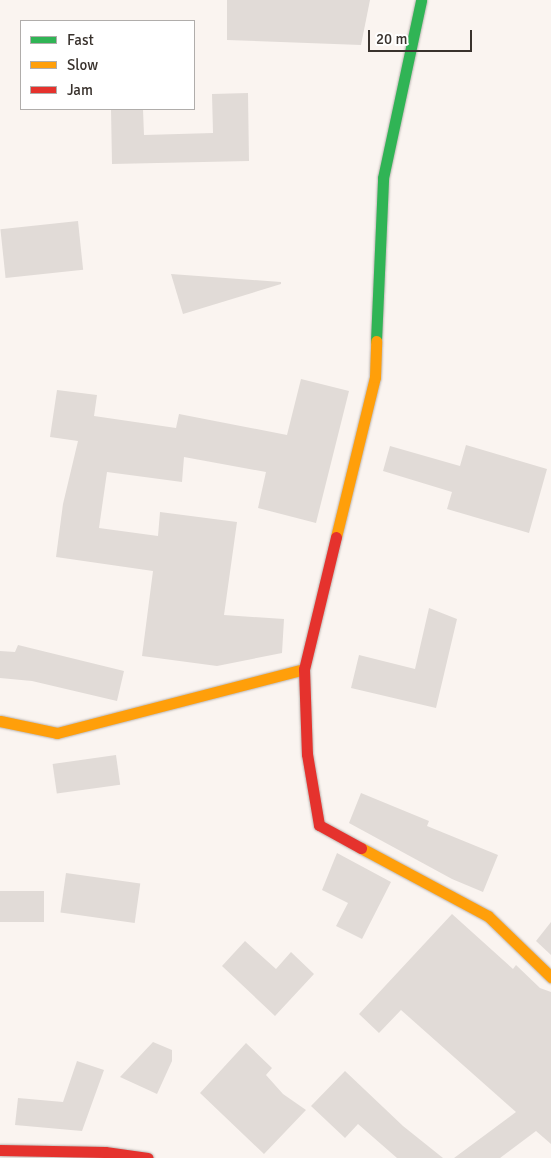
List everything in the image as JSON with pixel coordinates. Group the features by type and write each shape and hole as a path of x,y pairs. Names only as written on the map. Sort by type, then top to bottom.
{"street":[{"path":"421,0 383,178 375,377 304,669 307,754 319,825 488,916 551,977"},
{"path":"0,721 57,732 304,669"},
{"path":"0,1150 104,1152 148,1158"}],"building":[{"path":"227,0 370,0 361,45 227,40"},
{"path":"248,93 249,161 112,164 111,110 143,110 144,135 213,133 212,94"},
{"path":"78,221 83,270 6,278 0,229"},
{"path":"171,274 281,282 281,284 183,314"},
{"path":"301,379 349,391 316,523 258,508 266,472 184,457 182,482 107,472 99,528 158,536 160,512 237,522 224,615 284,619 282,653 217,666 142,656 153,571 56,557 63,504 78,441 50,437 57,390 97,395 94,416 176,428 179,414 287,435"},
{"path":"466,445 547,469 529,533 447,509 452,492 383,471 390,446 460,466"},
{"path":"429,608 457,619 436,708 351,688 359,655 415,669"},
{"path":"18,645 124,671 117,701 32,681 0,678 0,651 15,652"},
{"path":"116,755 120,785 57,794 53,764"},
{"path":"361,793 429,821 427,826 498,855 483,892 452,879 349,823"},
{"path":"337,853 391,882 362,939 336,926 348,903 322,890"},
{"path":"66,873 140,883 135,923 60,913"},
{"path":"0,891 44,891 44,922 0,922"},
{"path":"452,914 513,969 516,965 540,988 551,992 551,1144 536,1131 500,1158 454,1158 516,1112 401,1010 379,1033 359,1014"},
{"path":"551,922 551,955 536,941"},
{"path":"245,941 276,969 291,952 314,974 275,1016 222,966"},
{"path":"153,1042 172,1050 172,1061 157,1094 120,1077"},
{"path":"246,1043 272,1068 266,1075 283,1094 306,1110 264,1154 200,1093"},
{"path":"77,1061 104,1070 82,1131 15,1125 18,1098 63,1102"},
{"path":"345,1071 403,1126 443,1158 397,1158 358,1124 345,1138 311,1106"}],"traffic: fast":[{"path":"376,341 383,178 421,0"}],"traffic: slow":[{"path":"336,537 375,377 376,341"},
{"path":"0,721 57,733 304,669"},
{"path":"361,848 488,916 551,977"}],"traffic: jam":[{"path":"336,537 304,669 307,754 319,825 361,848"},
{"path":"0,1150 105,1152 148,1158"}]}
